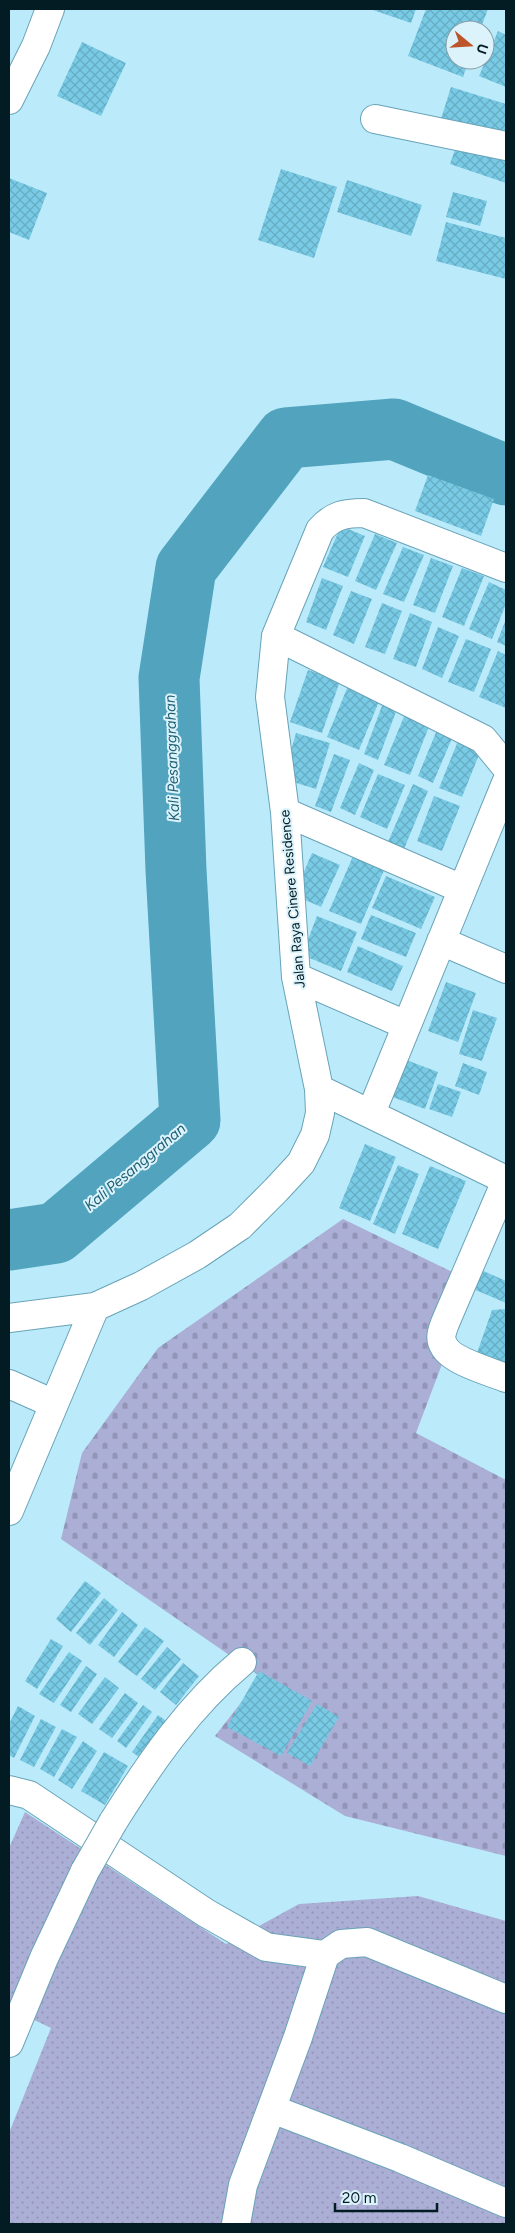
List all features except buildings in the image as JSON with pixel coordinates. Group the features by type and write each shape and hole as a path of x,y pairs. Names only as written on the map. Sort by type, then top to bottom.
{"street":[{"path":"9,100 36,46 50,9"},
{"path":"374,119 506,146"},
{"name":"Jalan Raya Cinere Residence","path":"9,1318 95,1307 141,1286 197,1256 240,1226 301,1163 315,1135 320,1114 320,1089 296,977 285,812 270,697 276,636 320,530 337,515 364,513 506,568"},
{"path":"276,636 483,739 506,767"},
{"path":"371,1112 506,783"},
{"path":"285,812 462,889"},
{"path":"441,941 506,969"},
{"path":"296,977 406,1025"},
{"path":"320,1089 371,1112 506,1180 444,1323 441,1336 444,1346 453,1356 506,1378"},
{"path":"9,1511 95,1307"},
{"path":"9,1384 54,1404"},
{"path":"9,2043 85,1871 113,1822 143,1774 171,1736 218,1682 242,1662"},
{"path":"9,1790 29,1795 206,1913 266,1947 325,1955"},
{"path":"236,2224 243,2185 272,2109 325,1955 341,1944 367,1942 506,1999"},
{"path":"272,2109 400,2158 506,2203"}],"green space":[{"path":"343,1219 473,1282 416,1433 506,1480 506,1856 345,1816 215,1736 261,1677 61,1539 82,1453 158,1348"},
{"path":"25,1812 226,1944 299,1904 418,1896 506,1921 506,2224 9,2224 9,2133 51,2028 9,2008 9,1848"}],"waterway":[{"name":"Kali Pesanggrahan","path":"9,1240 56,1233 190,1120 176,870 169,678 186,568 286,438 394,429 506,475"}]}
